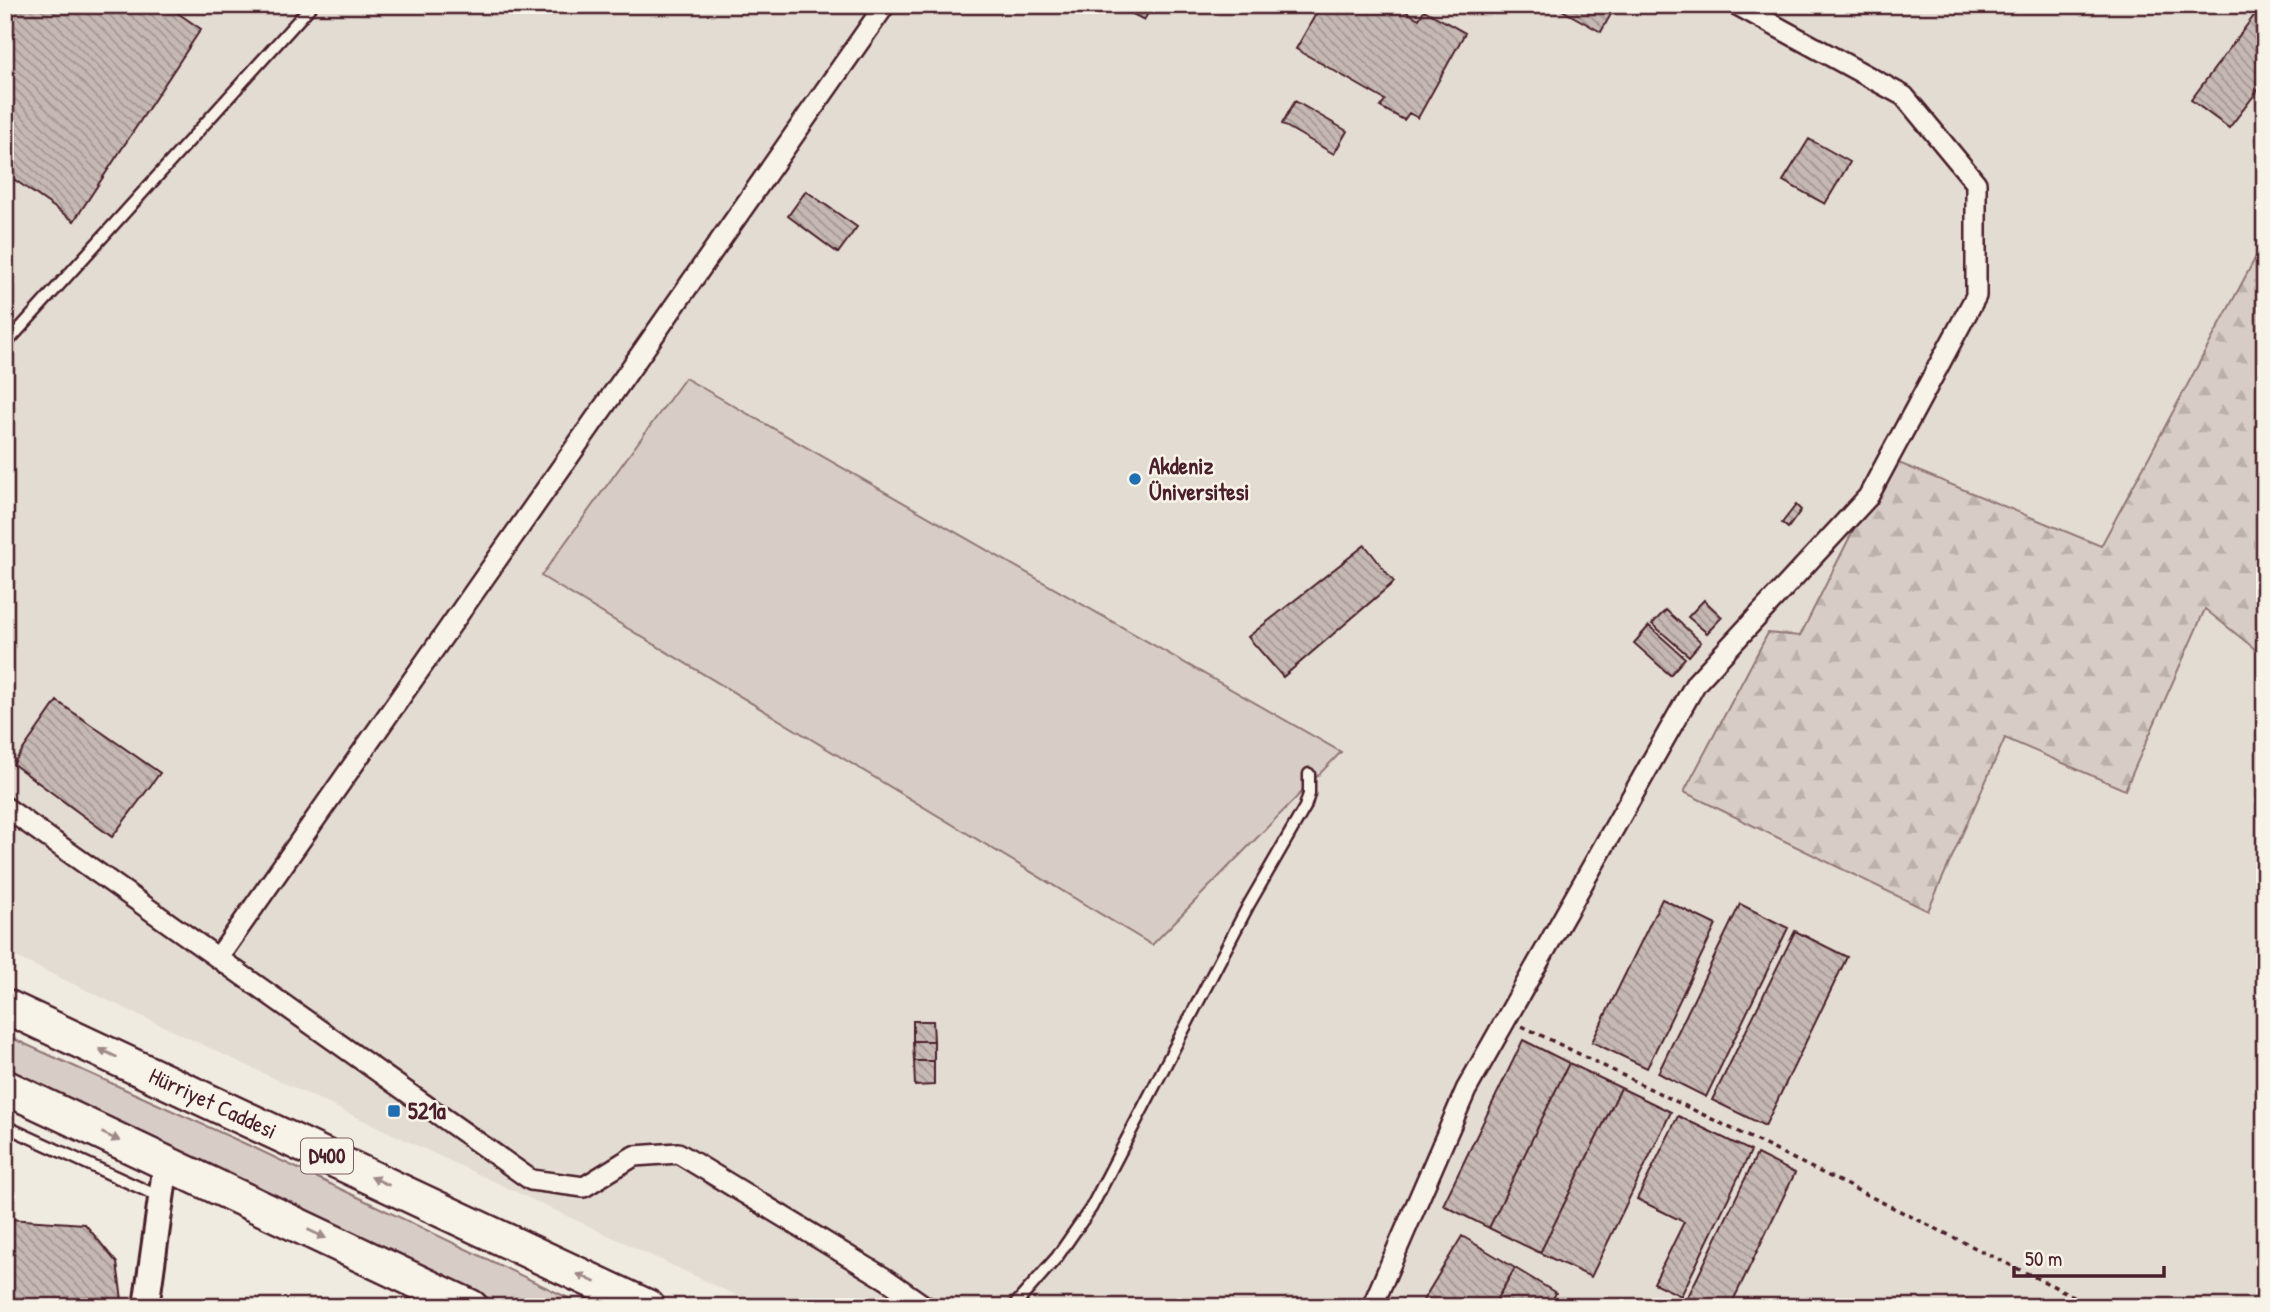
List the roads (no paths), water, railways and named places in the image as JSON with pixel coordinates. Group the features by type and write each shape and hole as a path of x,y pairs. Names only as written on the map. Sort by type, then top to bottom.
{"highway":[{"name":"Hürriyet Caddesi","path":"5,1006 648,1307"},
{"path":"5,1087 471,1307"}],"street":[{"path":"218,958 885,5"},
{"path":"1372,1307 1466,1090 1696,683 1868,497 1976,296 1976,183 1904,96 1737,5"},
{"path":"5,807 531,1180 584,1187 634,1156 678,1153 886,1279 926,1307"},
{"path":"146,1307 166,1163"}],"lane":[{"path":"5,345 312,5"},
{"path":"1013,1307 1075,1233 1108,1179 1248,906 1306,807 1309,774"},
{"path":"5,1126 161,1197"}],"place":[{"name":"Akdeniz Üniversitesi","path":"1135,479"},
{"name":"521a","path":"394,1111"}]}
